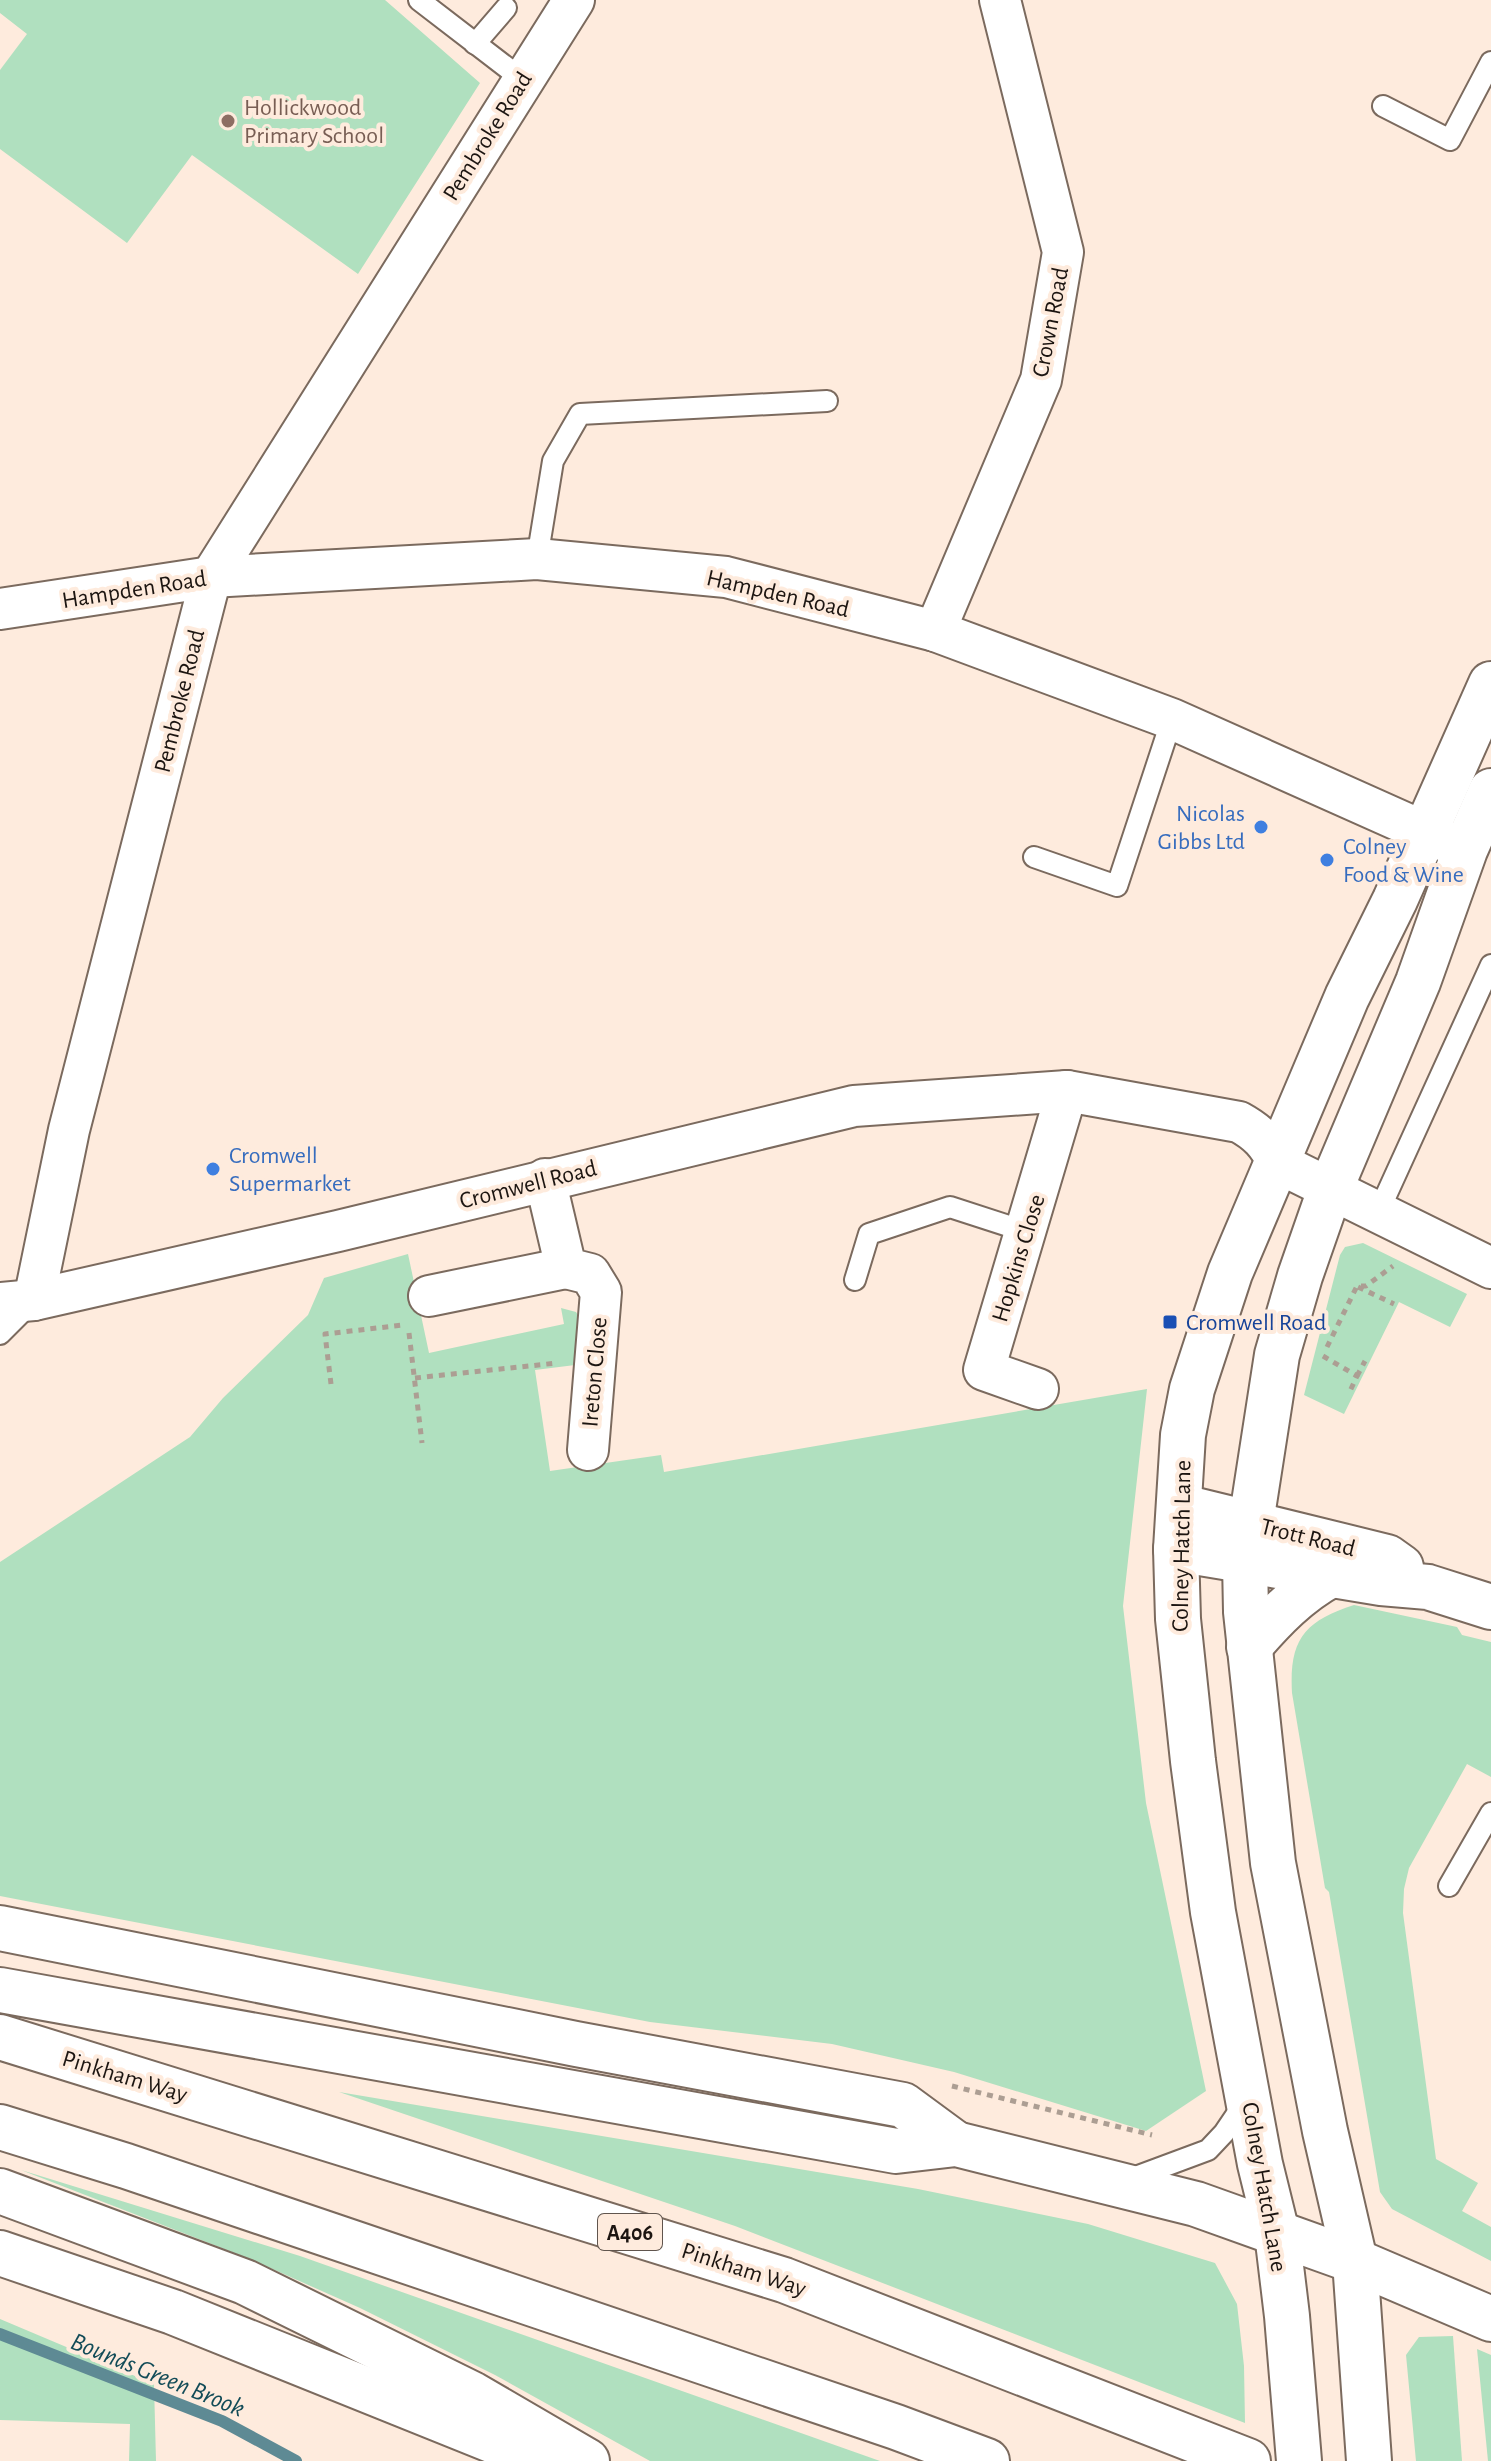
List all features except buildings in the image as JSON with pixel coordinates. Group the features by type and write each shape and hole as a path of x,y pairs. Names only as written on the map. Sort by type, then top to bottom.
{"main road":[{"name":"Colney Hatch Lane","path":"1299,2461 1277,2233 1260,2164 1213,1912 1195,1776 1178,1619 1176,1549 1183,1435 1192,1389 1230,1273 1347,997 1491,684"},
{"path":"1369,2461 1355,2261 1325,2131 1273,1863 1249,1647 1248,1541 1277,1355 1300,1276 1330,1190 1418,982 1465,850 1491,791"},
{"name":"Trott Road","path":"1179,1506 1248,1541 1331,1575 1428,1587 1491,1607"},
{"name":"Trott Road","path":"1176,1549 1248,1541 1387,1557 1428,1587"},
{"path":"1249,1647 1280,1612 1311,1586 1331,1575"},
{"path":"0,1928 576,2044 903,2105 956,2144"},
{"path":"0,1990 896,2151 956,2144 1196,2204 1355,2261 1491,2319"},
{"name":"Pinkham Way","path":"0,2037 784,2280 1248,2461"},
{"path":"0,2127 896,2427 987,2461"},
{"path":"0,2191 245,2282 472,2394 587,2461"},
{"path":"0,2253 173,2312 543,2461"}],"street":[{"name":"Pembroke Road","path":"17,1302 69,1130 211,577 574,0"},
{"name":"Crown Road","path":"935,631 1041,380 1063,252 1000,0"},
{"name":"Hampden Road","path":"0,609 211,577 537,559 726,577 935,631 1172,719 1465,850"},
{"name":"Cromwell Road","path":"17,1302 338,1231 854,1106 1067,1091 1239,1122 1268,1142 1278,1163"},
{"name":"Hopkins Close","path":"1038,1389 984,1370 1067,1091"},
{"path":"1278,1163 1491,1268"},
{"path":"429,1296 566,1268 545,1179"},
{"name":"Ireton Close","path":"566,1268 590,1274 601,1292 588,1450"}],"lane":[{"path":"419,0 523,80"},
{"path":"475,44 506,8"},
{"path":"1383,106 1450,140 1491,62"},
{"path":"537,559 553,461 580,414 827,401"},
{"path":"1034,857 1117,886 1172,719"},
{"path":"1378,1213 1491,965"},
{"path":"855,1280 869,1234 950,1207 1027,1232"},
{"path":"0,1334 17,1302"},
{"path":"1449,1886 1491,1813"},
{"path":"1119,2183 1208,2150 1249,2097"}],"path":[{"path":"1357,1286 1366,1286 1429,1238"},
{"path":"1357,1286 1394,1304"},
{"path":"1357,1286 1322,1357 1357,1376"},
{"path":"331,1384 325,1334 408,1324 422,1443"},
{"path":"415,1378 595,1358"},
{"path":"1350,1391 1365,1361"}],"green space":[{"name":"Hollickwood Primary School","path":"0,0 385,0 480,83 358,274 192,155 127,243 0,149 0,70 27,34 0,13"},
{"path":"1363,1243 1467,1294 1450,1327 1399,1302 1344,1414 1304,1395 1340,1255 1345,1247"},
{"path":"408,1254 429,1353 564,1324 561,1308 576,1312 584,1325 575,1365 535,1370 550,1471 661,1455 664,1472 1147,1389 1123,1606 1146,1803 1206,2091 1146,2131 954,2072 832,2044 650,2022 0,1896 0,1562 190,1437 223,1398 308,1315 324,1278"},
{"path":"1354,1605 1457,1627 1462,1635 1491,1642 1491,1777 1467,1764 1409,1868 1403,1913 1436,2159 1478,2183 1462,2211 1491,2227 1491,2261 1392,2209 1380,2192 1292,1693 1293,1659 1303,1635 1323,1618"},
{"path":"339,2092 918,2189 1088,2224 1215,2263 1237,2304 1244,2366 1245,2423 735,2226"},
{"path":"21,2170 300,2256 880,2461 650,2461 495,2375 360,2308 250,2259"},
{"path":"0,2319 154,2384 156,2461 129,2461 130,2424 0,2420"},
{"path":"1453,2336 1462,2461 1416,2461 1406,2355 1419,2337"},
{"path":"1477,2349 1491,2355 1491,2461 1488,2461"}],"waterway":[{"name":"Bounds Green Brook","path":"0,2334 222,2421 296,2461"}],"place":[{"name":"Hollickwood Primary School","path":"228,121"},
{"name":"Nicolas Gibbs Ltd","path":"1261,827"},
{"name":"Colney Food & Wine","path":"1327,860"},
{"name":"Cromwell Supermarket","path":"213,1169"},
{"name":"Cromwell Road","path":"1170,1322"}]}
